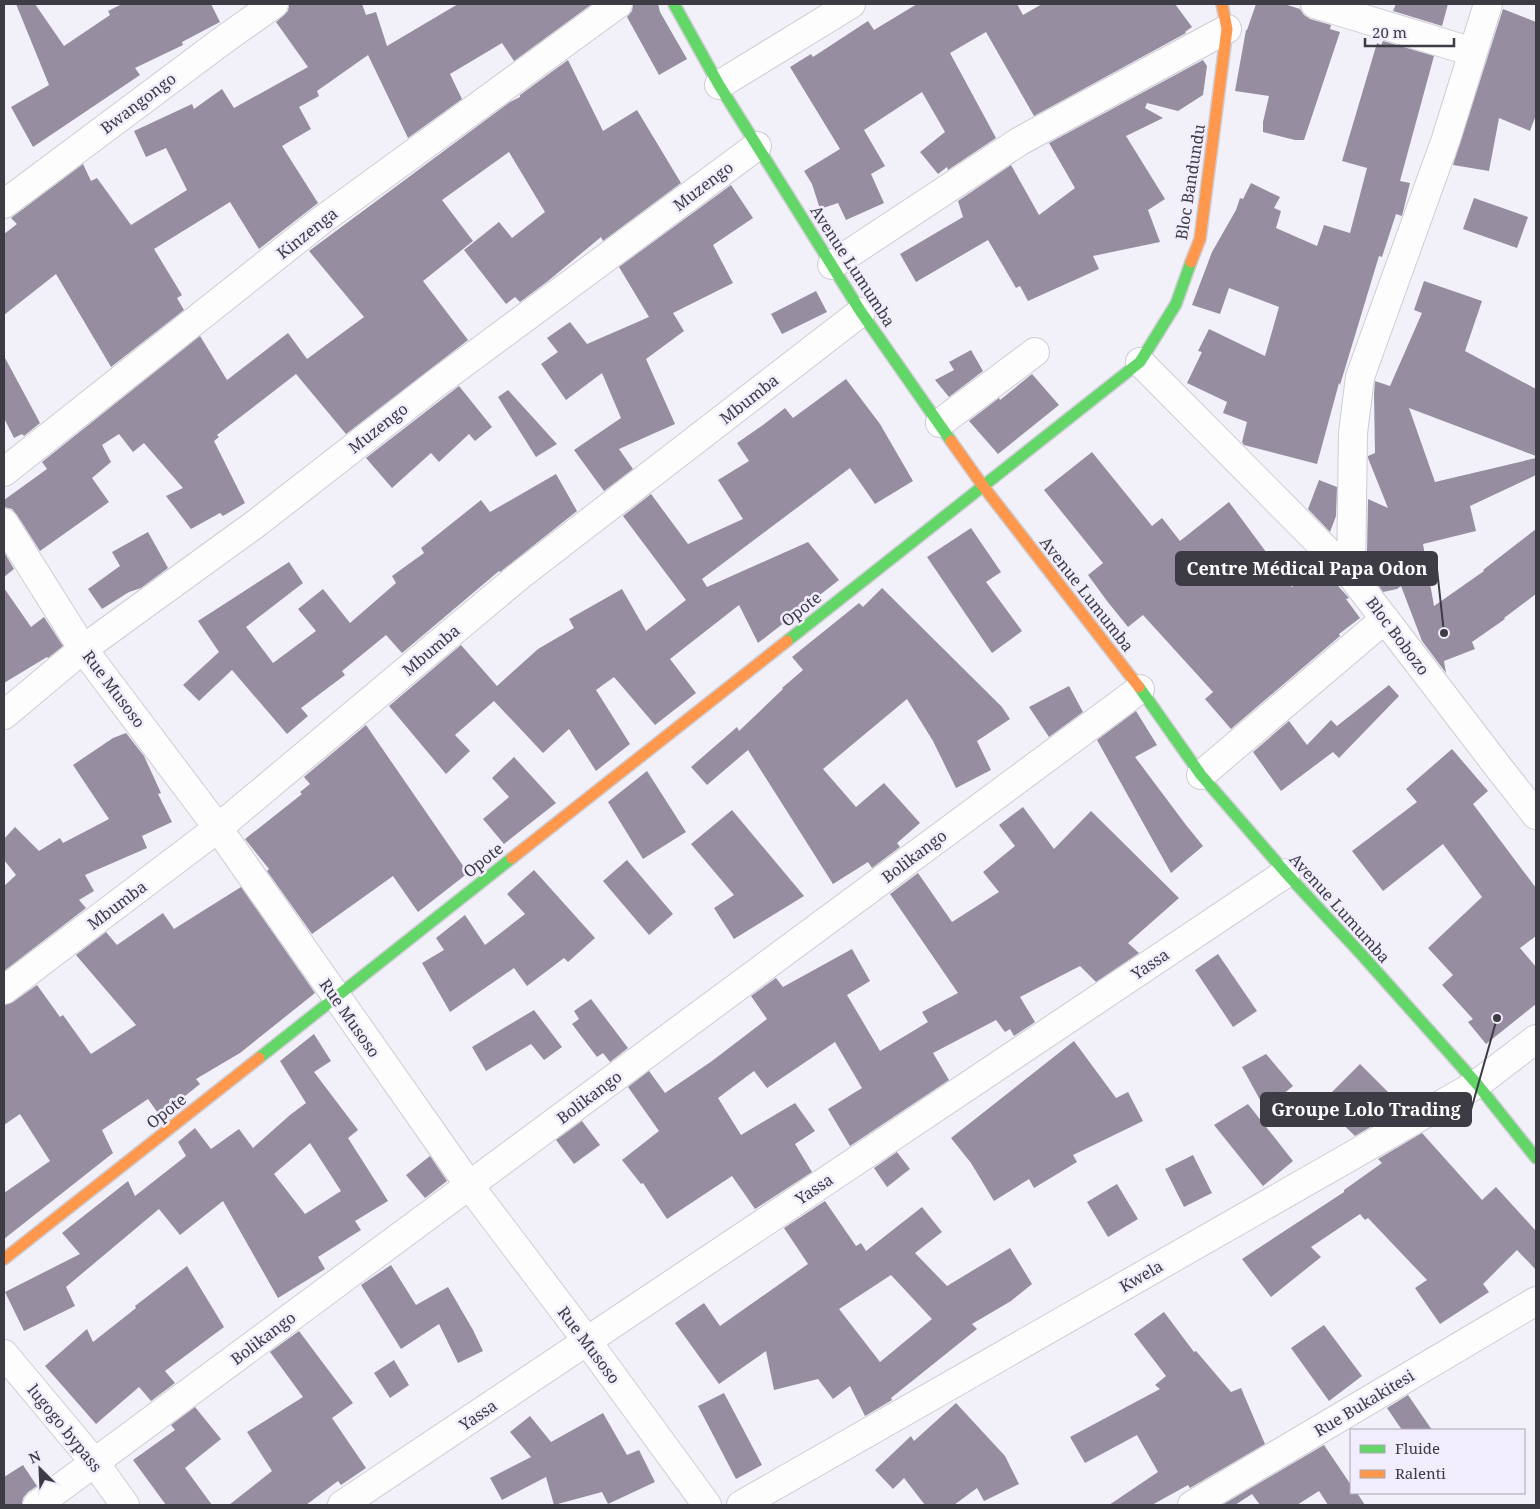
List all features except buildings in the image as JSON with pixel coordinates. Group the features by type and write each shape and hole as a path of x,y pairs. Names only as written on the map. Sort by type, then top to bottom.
{"street":[{"name":"Bwangongo","path":"4,204 214,46 274,4"},
{"name":"Kinzenga","path":"4,472 322,220 618,4"},
{"name":"Avenue Lumumba","path":"674,4 719,85 861,312 983,486 1140,689 1201,776 1477,1084 1536,1158"},
{"path":"719,85 851,4"},
{"path":"1315,4 1473,52"},
{"path":"1351,575 1353,433 1360,377 1446,139 1488,4"},
{"path":"832,265 1020,141 1225,16"},
{"name":"Bloc Bandundu","path":"983,486 1140,362 1176,304 1200,239 1225,16"},
{"name":"Muzengo","path":"4,715 84,648 258,522 434,385 757,146"},
{"name":"Mbumba","path":"4,990 218,828 518,577 861,312"},
{"path":"940,423 1035,352"},
{"name":"Bloc Bobozo","path":"1140,362 1351,575 1536,815"},
{"name":"Opote","path":"4,1259 983,486"},
{"name":"Rue Musoso","path":"4,523 84,648 218,828 470,1185 707,1505"},
{"path":"1201,776 1385,619"},
{"name":"Bolikango","path":"37,1505 1140,689"},
{"name":"Yassa","path":"342,1505 1286,873"},
{"name":"Kwela","path":"741,1505 1477,1084 1536,1039"},
{"name":"Rue Bukakitesi","path":"1192,1505 1536,1301"},
{"name":"lugogo bypass","path":"4,1354 95,1463 125,1505"}],"traffic: fast":[{"path":"674,4 719,85 861,312 951,441"},
{"path":"787,641 1140,362 1176,304 1191,262"},
{"path":"1139,687 1201,775 1286,873 1477,1084 1536,1158"},
{"path":"259,1058 512,858"}],"traffic: slow":[{"path":"1191,262 1200,239 1227,29 1222,4"},
{"path":"951,441 983,486 1139,687"},
{"path":"512,858 787,641"},
{"path":"4,1259 259,1058"}],"place":[{"name":"Centre Médical Papa Odon","path":"1444,633"},
{"name":"Groupe Lolo Trading","path":"1497,1018"}]}
